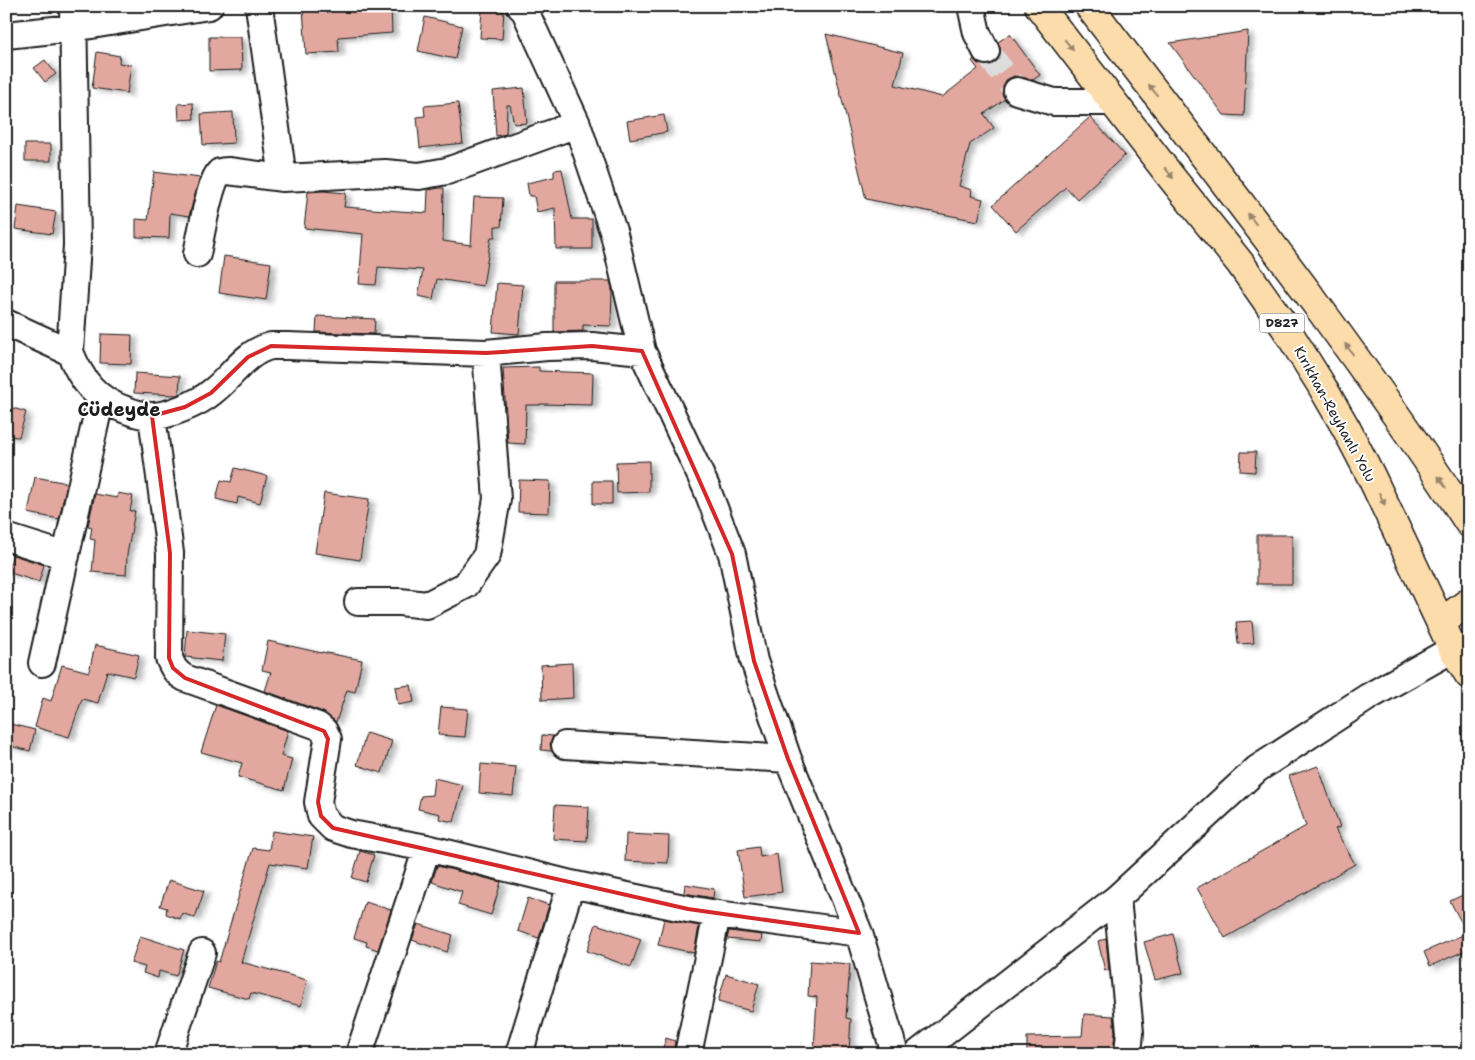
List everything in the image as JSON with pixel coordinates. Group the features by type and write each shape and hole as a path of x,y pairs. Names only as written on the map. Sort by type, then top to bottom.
{"highway":[{"name":"Kırıkhan-Reyhanlı Yolu","path":"1039,6 1240,262 1285,327 1346,428 1371,476 1453,649 1469,675"},
{"name":"D827","path":"1089,6 1353,354 1469,523"},
{"path":"1441,624 1469,602"}],"street":[{"path":"6,35 73,17 209,6"},
{"path":"259,6 283,178"},
{"path":"520,6 525,12 577,124 614,234 642,352 706,487 732,554 754,661 788,759 859,933 895,1054"},
{"path":"970,6 977,34 986,51"},
{"path":"73,17 77,246 70,352 77,370 88,385 101,397 117,407 137,414 152,416 185,408 211,393 248,358 272,346 486,353 547,347 592,346 642,352"},
{"path":"1017,91 1054,102 1113,102"},
{"path":"197,254 209,198 215,179 220,172 228,171 283,178 385,173 419,176 448,171 577,124"},
{"path":"6,324 70,352"},
{"path":"358,602 400,602 427,605 466,585 487,556 497,499 486,353"},
{"path":"42,663 101,397"},
{"path":"152,416 170,553 169,658 173,668 176,673 185,678 318,726 324,731 328,739 318,802 321,816 333,828 350,834 427,848 571,884 717,914 859,933"},
{"path":"6,537 66,556"},
{"path":"917,1054 1117,898 1257,769 1368,697 1453,649"},
{"path":"565,745 788,759"},
{"path":"359,1054 427,848"},
{"path":"519,1054 571,884"},
{"path":"1117,898 1130,1032 1128,1054"},
{"path":"688,1054 717,914"},
{"path":"168,1054 202,953"}],"highlighted area":[{"path":"271,346 486,353 592,346 642,351 732,554 754,661 788,759 859,933 688,909 333,828 321,816 318,802 328,739 324,731 185,678 173,668 169,658 170,553 152,416 185,407 211,393 248,357"}],"building":[{"path":"391,6 392,33 338,37 339,52 306,54 303,8"},
{"path":"482,10 504,11 502,39 480,38"},
{"path":"425,17 462,26 455,59 418,51"},
{"path":"1248,31 1244,116 1224,115 1170,43"},
{"path":"826,34 903,53 895,85 942,97 978,69 972,61 974,59 978,64 986,66 992,65 998,60 1001,51 998,42 1010,34 1040,75 1033,80 1014,76 1006,80 1002,94 1005,99 984,114 994,128 970,144 959,186 972,190 971,196 983,199 978,221 866,199"},
{"path":"209,37 241,37 242,70 209,71"},
{"path":"97,52 120,56 119,63 131,65 127,93 92,88"},
{"path":"45,60 56,74 45,82 34,68"},
{"path":"524,88 527,123 514,124 510,105 507,105 506,134 496,136 493,91"},
{"path":"193,103 194,119 179,120 178,104"},
{"path":"458,103 463,143 420,148 417,117 425,116 424,106"},
{"path":"233,112 234,143 203,145 201,114"},
{"path":"664,115 667,132 630,139 627,121"},
{"path":"1090,117 1125,155 1077,199 1066,187 1016,231 993,205"},
{"path":"25,144 51,144 51,161 25,161"},
{"path":"562,169 572,219 592,219 592,249 556,249 555,208 537,212 534,196 529,196 527,183 554,177 554,170"},
{"path":"154,172 200,178 189,216 170,213 169,238 136,237 136,219 148,220"},
{"path":"444,188 443,241 471,245 474,197 503,198 501,227 495,226 495,237 491,237 483,286 437,279 433,299 418,296 423,270 378,267 376,285 359,284 363,234 304,228 308,192 346,193 344,207 427,213 428,190"},
{"path":"18,206 56,212 52,234 15,229"},
{"path":"224,256 271,263 266,300 219,293"},
{"path":"554,281 610,281 612,288 611,326 583,325 583,331 554,332"},
{"path":"497,283 523,285 519,334 493,332"},
{"path":"317,316 375,319 374,334 316,332"},
{"path":"101,334 132,335 131,364 100,363"},
{"path":"539,367 539,371 593,373 592,405 526,405 525,444 508,443 503,368"},
{"path":"135,373 180,376 179,394 134,393"},
{"path":"6,406 26,412 19,437 6,436"},
{"path":"1241,452 1256,452 1255,472 1240,471"},
{"path":"649,461 649,492 617,493 616,462"},
{"path":"235,468 267,476 260,503 238,497 237,504 216,499 221,480 231,482"},
{"path":"35,477 67,483 59,519 28,513"},
{"path":"519,480 550,481 549,513 518,512"},
{"path":"593,481 612,481 612,504 593,504"},
{"path":"118,493 133,496 130,511 135,511 127,555 126,575 92,572 95,540 90,539 92,527 88,526 95,494 117,498"},
{"path":"324,493 369,499 360,560 315,553"},
{"path":"1257,535 1292,535 1292,584 1257,584"},
{"path":"13,555 44,565 39,582 7,572"},
{"path":"1252,621 1254,643 1238,644 1236,622"},
{"path":"187,630 225,634 222,661 185,657"},
{"path":"268,641 362,660 355,692 347,690 336,722 323,712 265,691 271,672 262,670"},
{"path":"95,645 139,655 134,677 107,671 98,703 82,699 69,737 35,727 43,698 51,701 62,665 89,672"},
{"path":"572,663 573,698 542,700 541,665"},
{"path":"411,685 414,702 398,705 395,687"},
{"path":"216,705 288,731 281,756 292,759 284,790 238,777 242,763 201,752"},
{"path":"441,707 468,709 465,737 438,735"},
{"path":"6,723 35,730 30,751 6,745"},
{"path":"366,733 392,741 382,773 357,765"},
{"path":"542,735 553,736 550,744 552,751 541,750"},
{"path":"481,764 516,767 513,796 479,793"},
{"path":"1318,766 1340,827 1335,829 1355,864 1225,938 1197,888 1306,826 1289,776"},
{"path":"434,778 463,785 454,822 439,819 440,814 418,809 421,796 432,795"},
{"path":"555,805 589,807 587,841 553,839"},
{"path":"272,831 313,837 308,868 270,863 241,962 307,980 301,1006 251,993 249,999 208,988 216,961 219,962 253,848 269,850"},
{"path":"626,834 669,836 668,863 625,861"},
{"path":"759,847 760,857 777,854 782,892 745,897 738,850"},
{"path":"360,851 374,855 366,882 352,878"},
{"path":"437,866 501,882 491,915 458,905 462,892 432,882"},
{"path":"169,880 204,891 195,918 182,913 180,919 166,914 167,908 160,906"},
{"path":"685,884 714,889 713,898 684,893"},
{"path":"1469,892 1469,949 1430,966 1424,952 1467,933 1450,901"},
{"path":"528,898 549,905 539,938 518,931"},
{"path":"365,902 391,910 378,950 366,946 367,942 354,938"},
{"path":"664,919 699,926 694,953 658,945"},
{"path":"418,924 453,935 447,952 412,940"},
{"path":"596,924 641,939 631,967 587,951"},
{"path":"729,931 762,935 761,942 727,939"},
{"path":"1173,934 1183,973 1155,980 1144,942"},
{"path":"140,936 184,950 176,976 159,971 158,978 143,973 145,967 131,963"},
{"path":"1106,939 1109,970 1105,971 1098,941"},
{"path":"810,961 850,964 846,1018 851,1019 849,1052 814,1050 817,997 808,996"},
{"path":"726,974 759,984 751,1011 718,1002"},
{"path":"1084,1014 1113,1016 1115,1032 1113,1052 1059,1049 1059,1054 1027,1054 1027,1037 1082,1036"},
{"path":"666,1038 675,1041 673,1054 661,1054"}],"tunnel":[{"path":"986,51 1017,91"}],"district":[{"name":"Cüdeyde","path":"119,409"}]}
